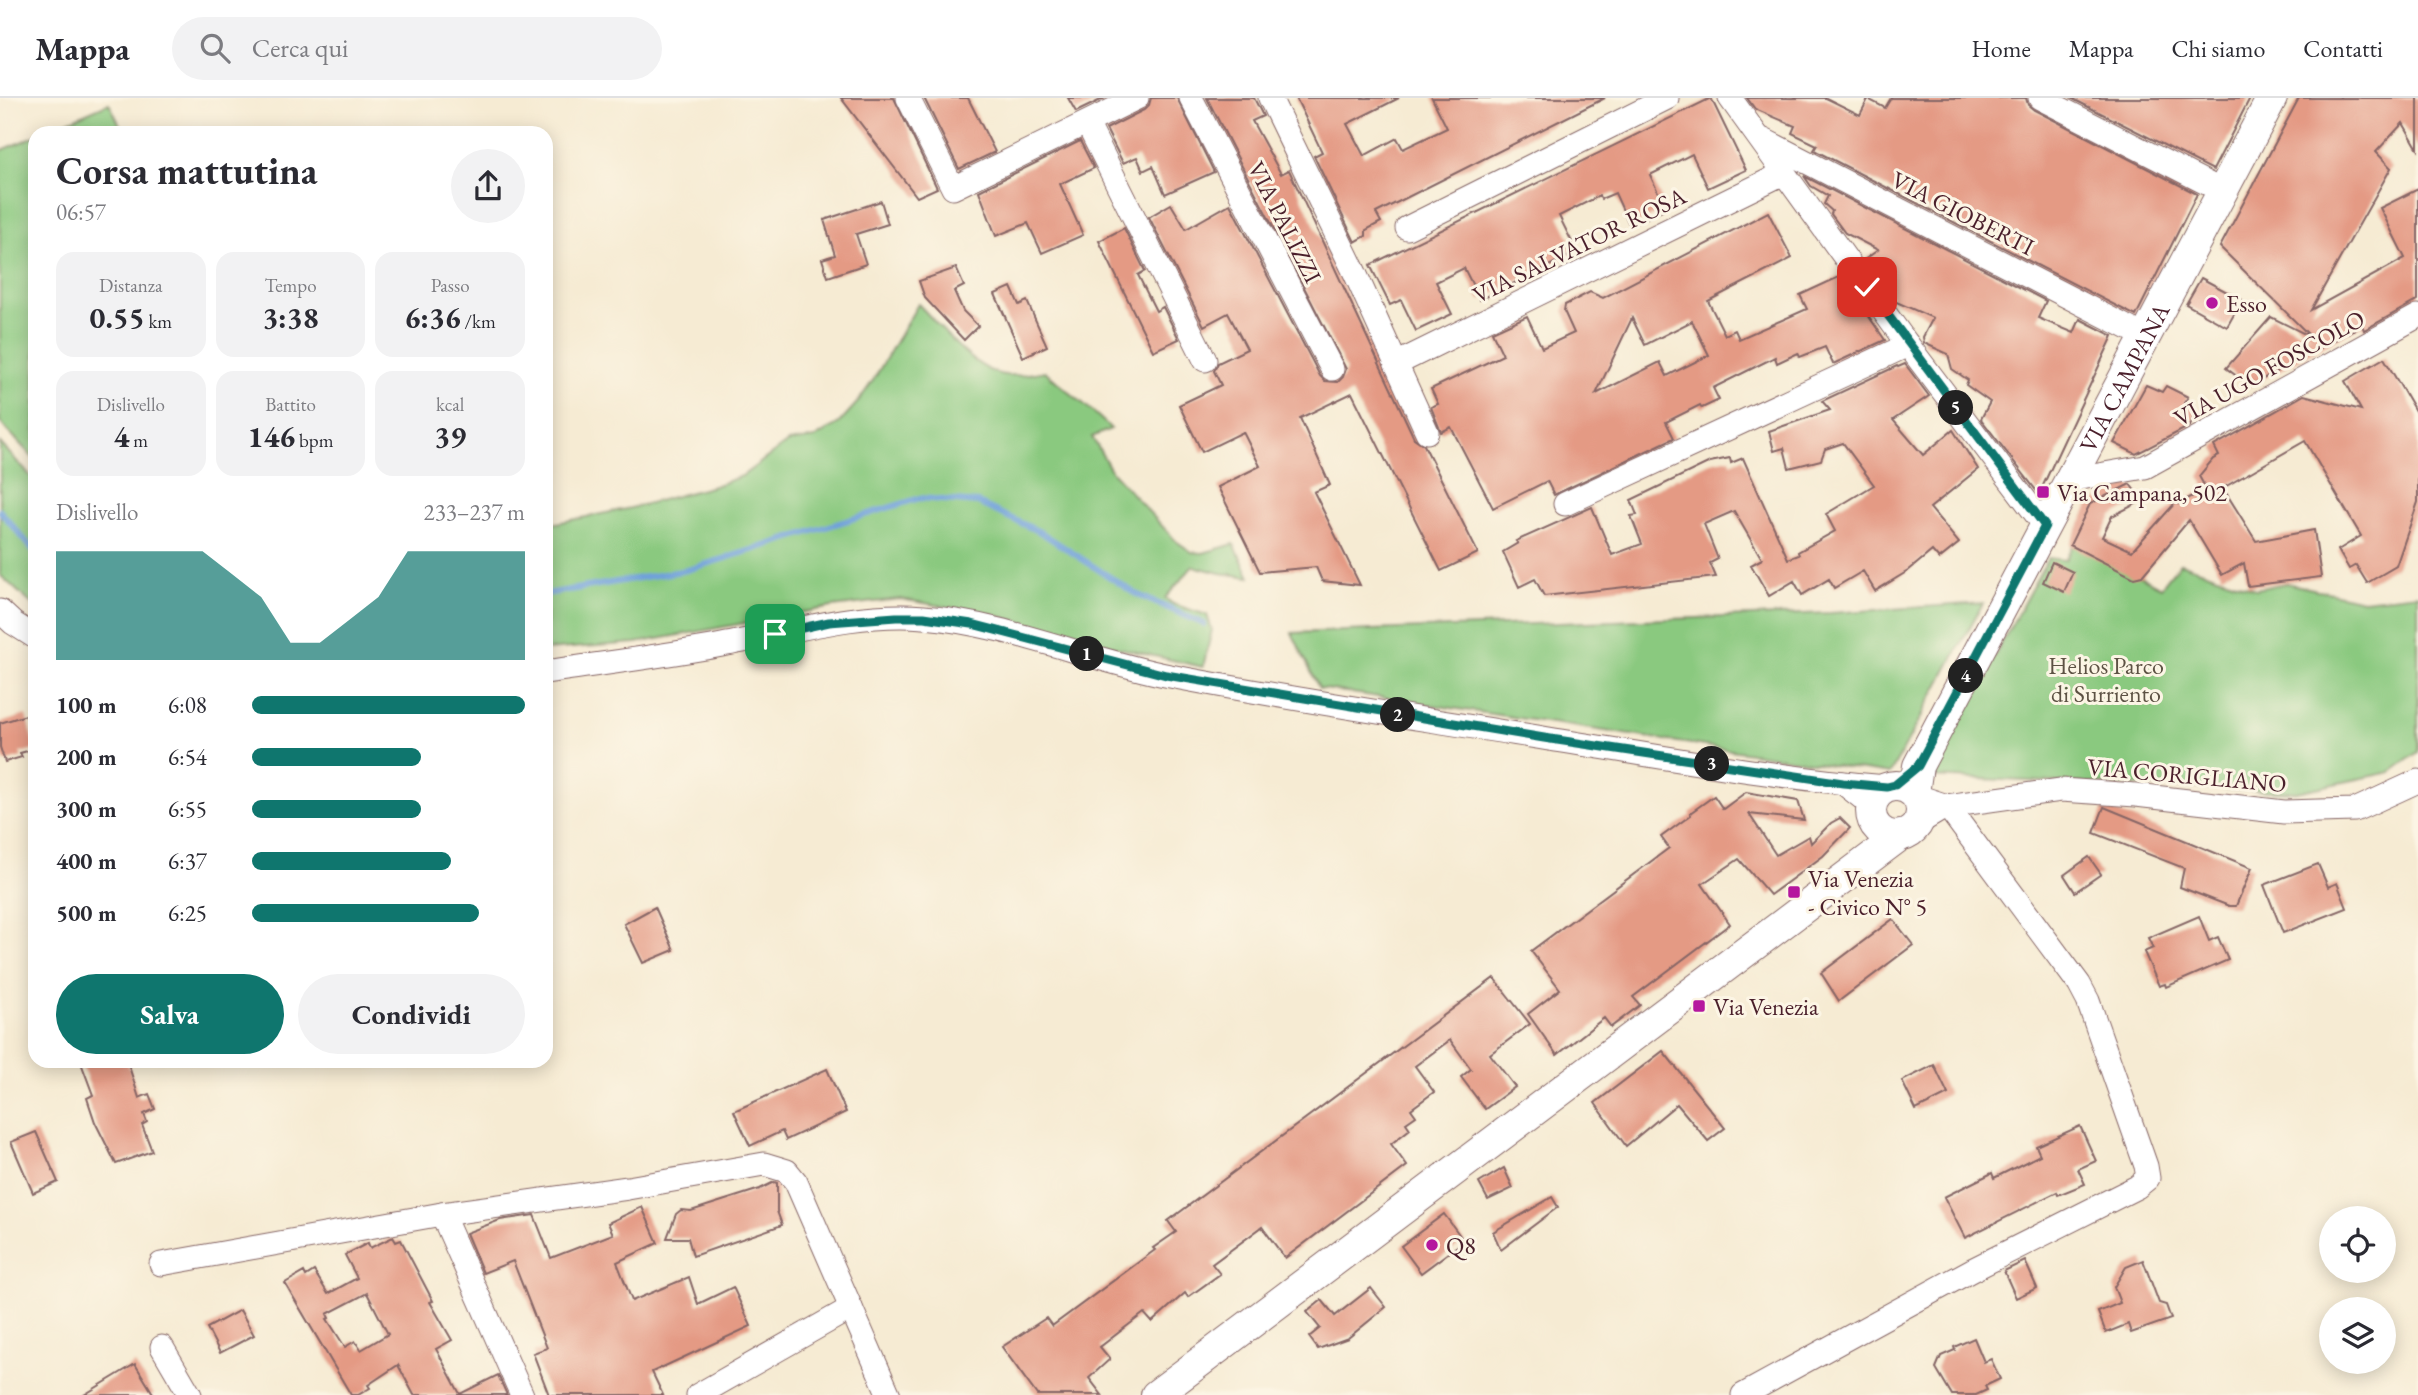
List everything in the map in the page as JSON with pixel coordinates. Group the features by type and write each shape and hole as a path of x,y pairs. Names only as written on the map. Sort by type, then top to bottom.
{"main road":[{"name":"VIA CAMPANA","path":"1156,1395 1806,904 1857,870 1899,801 2272,98"}],"street":[{"path":"908,98 953,188 1087,123 1126,101"},
{"name":"VIA PALIZZI","path":"1191,98 1332,369"},
{"path":"1270,98 1355,273 1427,432"},
{"path":"1407,228 1667,98"},
{"path":"1730,98 2042,532"},
{"path":"2040,98 2224,192"},
{"path":"1087,123 1205,360"},
{"name":"VIA GIOBERTI","path":"1758,136 2144,336"},
{"name":"VIA SALVATOR ROSA","path":"1396,364 1784,173"},
{"name":"VIA UGO FOSCOLO","path":"2069,480 2145,467 2418,316"},
{"path":"1565,504 1908,345"},
{"path":"0,611 28,633"},
{"path":"553,671 722,645 829,622 924,617 972,624 1166,675 1558,740 1843,783 1899,801 1947,806 2079,984 2088,1001 2148,1178 2137,1187 1972,1270 1743,1395"},
{"name":"VIA CORIGLIANO","path":"1947,806 2060,790 2136,795 2284,812 2355,810 2418,781"},
{"path":"161,1265 442,1214 628,1188 764,1164 787,1171 796,1182 890,1395"},
{"path":"442,1214 522,1395"},
{"path":"698,1395 851,1308"},
{"path":"162,1346 190,1395"}],"green space":[{"path":"109,103 120,126 57,126"},
{"path":"28,139 28,452 0,422 0,151"},
{"path":"918,304 964,352 985,368 1007,375 1045,371 1103,421 1111,429 1092,437 1112,472 1176,541 1192,552 1203,553 1234,544 1250,577 1193,566 1165,598 1173,604 1207,615 1212,630 1203,667 991,614 900,599 832,607 636,643 553,649 553,524 631,508 742,476 788,442 815,438 839,423 874,379"},
{"path":"0,443 28,473 28,601 0,575"},
{"name":"Helios Parco di Surriento","path":"2074,543 2161,587 2180,563 2256,589 2286,583 2363,600 2418,594 2418,752 2391,772 2297,792 1929,777 2048,558 2065,560"},
{"path":"1983,603 1890,774 1319,688 1292,633 1830,613"}],"building":[{"path":"841,98 894,98 937,188 917,197"},
{"path":"924,98 968,98 995,152 959,169"},
{"path":"1068,98 1105,98 1076,112"},
{"path":"1151,98 1177,98 1214,172 1165,194 1153,166 1143,171 1137,157 1123,163 1106,129 1144,110"},
{"path":"1207,98 1254,98 1263,116 1252,121 1281,174 1289,170 1414,438 1424,445 1478,553 1441,571 1352,393 1300,418 1330,485 1314,492 1360,585 1322,581 1316,567 1260,572 1218,487 1260,466 1243,432 1202,452 1179,405 1221,385 1214,371 1218,363 1247,349 1228,313 1204,326 1149,217 1171,204 1186,229 1230,204 1320,376 1325,381 1338,382 1346,369"},
{"path":"1296,98 1399,98 1347,124 1364,156 1397,138 1403,149 1447,128 1432,98 1605,98 1376,213 1381,222 1366,230 1366,236 1355,242 1314,156 1322,152"},
{"path":"1711,98 1746,170 1708,188 1692,154 1650,175 1666,209 1630,226 1615,193 1601,199 1599,196 1559,216 1577,252 1480,300 1464,268 1436,282 1452,314 1416,331 1401,300 1390,305 1370,265"},
{"path":"1747,98 1826,98 1860,115 1868,99 1885,108 1891,98 2026,98 2028,105 2034,110 2197,194 2136,316 1814,150 1817,145 1792,133 1795,126 1755,109"},
{"path":"2071,98 2250,98 2213,170"},
{"path":"2299,98 2418,98 2418,149 2403,123 2376,152 2391,168 2311,310 2405,258 2380,208 2418,189 2418,300 2364,330 2362,325 2250,386 2226,368 2271,317 2311,337 2220,247"},
{"path":"1080,141 1094,168 1060,184 1083,235 1042,253 1028,223 996,236 979,191"},
{"path":"1804,176 2046,301 2038,318 2074,333 2080,319 2113,336 2039,494 1981,419 1990,402 1966,385 1968,380 1952,369 1948,354 1924,343 1923,337 1933,318 1894,301 1864,260 1878,250 1845,233 1831,214 1832,211 1824,204 1828,196 1811,186"},
{"path":"881,201 888,224 856,234 866,264 828,277 822,259 835,255 824,220"},
{"path":"1768,212 1792,258 1708,301 1725,335 1735,330 1739,339 1807,309 1800,295 1841,276 1885,340 1833,364 1825,347 1800,357 1798,353 1777,363 1775,357 1713,388 1719,400 1702,408 1700,405 1666,422 1674,438 1554,495 1547,481 1493,508 1451,427 1441,432 1431,407 1438,404 1431,389 1503,355 1492,332 1527,316 1542,348 1574,333 1564,311 1565,305 1590,292 1603,298","holes":["1632,318 1645,345 1692,321 1709,355 1667,376 1660,362 1596,394"]},
{"path":"1124,228 1145,271 1138,275 1156,311 1163,307 1179,339 1153,351 1099,241"},
{"path":"956,268 964,286 954,291 963,311 978,326 964,340 925,298 919,281"},
{"path":"2201,278 2242,300 2227,327 2186,304"},
{"path":"1011,287 1019,305 1027,301 1047,346 1023,357 995,294"},
{"path":"2384,358 2418,416 2418,502 2396,566 2367,583 2356,565 2349,569 2338,550 2361,536 2305,441 2223,488 2256,541 2314,530 2321,577 2248,586 2244,563 2222,575 2189,520 2142,576 2134,578 2070,545 2090,504 2130,484 2142,501 2112,516 2102,537 2132,551 2176,502 2178,504 2206,489 2199,476 2213,459 2219,456 2214,446 2304,395 2361,410 2345,381"},
{"path":"1905,364 1929,396 1893,420 1923,455 1953,430 1978,469 1930,508 1959,543 1939,559 1932,551 1908,571 1875,591 1863,571 1834,588 1829,579 1802,595 1794,581 1769,596 1751,565 1762,559 1734,511 1704,524 1718,559 1710,563 1716,577 1544,596 1535,579 1519,587 1503,552 1518,543 1516,541 1592,507 1612,555 1642,544 1631,516 1637,515 1631,500 1710,462 1730,458 1731,463 1743,458 1788,559 1799,555 1798,552 1835,531 1826,514 1874,485 1843,443 1825,449 1821,460 1789,468 1784,448 1774,451 1769,431 1830,410 1822,401"},
{"path":"2146,385 2162,392 2166,386 2188,397 2184,403 2196,412 2190,426 2136,454 2114,443"},
{"path":"2052,562 2073,572 2064,592 2043,582"},
{"path":"26,715 28,751 20,753 22,757 5,762 0,747 0,723"},
{"path":"1746,792 1798,801 1804,820 1749,814 1776,855 1809,836 1811,843 1840,818 1850,828 1823,856 1770,895 1739,859 1702,884 1730,924 1633,997 1640,1005 1611,1027 1604,1018 1557,1055 1528,1014 1560,989 1531,951 1669,848 1661,837 1691,815 1690,813 1714,796 1723,809"},
{"path":"2104,807 2252,868 2236,906 2229,906 2180,887 2184,868 2094,833"},
{"path":"2089,857 2101,874 2075,892 2064,875"},
{"path":"2318,864 2328,887 2337,883 2347,908 2283,933 2264,885"},
{"path":"655,907 674,950 643,963 624,924"},
{"path":"2199,916 2209,941 2218,937 2228,960 2166,987 2165,984 2159,986 2144,952 2153,948 2148,938"},
{"path":"1893,919 1913,945 1839,1001 1821,973"},
{"path":"1494,978 1530,1024 1490,1054 1515,1087 1485,1109 1461,1077 1471,1069 1450,1040 1415,1066 1434,1092 1411,1109 1416,1116 1406,1123 1410,1129 1391,1144 1407,1166 1285,1258 1262,1227 1212,1264 1220,1274 1188,1297 1185,1293 1152,1322 1144,1313 1100,1347 1110,1359 1089,1378 1102,1395 1037,1395 1002,1347 1046,1318 1052,1326 1155,1250 1153,1248 1176,1232 1168,1221"},
{"path":"1663,1051 1725,1128 1708,1141 1677,1104 1626,1146 1595,1103"},
{"path":"1934,1065 1948,1094 1916,1110 1902,1081"},
{"path":"83,1068 130,1068 139,1098 149,1094 155,1109 144,1114 147,1122 142,1125 152,1151 116,1164 95,1122 87,1098 93,1095"},
{"path":"827,1069 846,1112 786,1140 782,1131 750,1146 734,1111"},
{"path":"2080,1126 2096,1161 2078,1169 2085,1184 2058,1195 2057,1192 1965,1238 1944,1197 1992,1173 1994,1178 2040,1155 2036,1146"},
{"path":"36,1132 58,1182 33,1193 11,1142"},
{"path":"1504,1168 1513,1188 1488,1200 1479,1183"},
{"path":"777,1183 777,1211 782,1225 693,1256 688,1238 667,1238 676,1214 681,1210 691,1211"},
{"path":"1552,1197 1558,1207 1501,1250 1493,1232"},
{"path":"642,1207 658,1243 617,1262 632,1301 689,1277 698,1304 733,1287 751,1326 652,1372 663,1395 549,1395 533,1353 547,1348 513,1261 483,1273 466,1233 500,1220 534,1215 551,1258 613,1234 608,1223"},
{"path":"1444,1214 1464,1241 1421,1273 1401,1246"},
{"path":"393,1237 396,1242 401,1240 433,1301 430,1302 452,1340 436,1349 460,1394 498,1375 507,1395 414,1395 398,1365 368,1385 370,1388 358,1395 351,1395 285,1283 304,1272 306,1276 314,1271 328,1294 357,1278 345,1255 368,1243 370,1248","holes":["367,1293 388,1334 361,1350 355,1341 345,1347 327,1319 327,1314"]},
{"path":"2143,1260 2159,1303 2166,1305 2171,1319 2131,1333 2128,1324 2106,1333 2098,1312 2120,1303 2114,1287 2126,1267"},
{"path":"2025,1261 2037,1288 2016,1298 2004,1271"},
{"path":"1371,1288 1386,1307 1348,1338 1318,1349 1309,1337 1320,1328 1307,1312 1322,1300 1335,1316"},
{"path":"240,1310 254,1335 220,1353 207,1328"},
{"path":"1974,1338 1984,1362 1991,1359 2000,1379 1985,1386 1987,1390 1976,1395 1952,1395 1936,1368 1941,1356"},
{"path":"135,1364 154,1395 84,1395"}],"waterway":[{"path":"553,593 687,570 920,498 978,503 1042,533 1136,594 1204,624"},
{"path":"0,511 28,544"}],"place":[{"name":"Esso","path":"2212,303"},
{"name":"Via Campana, 502","path":"2043,492"},
{"name":"Via Venezia - Civico N° 5","path":"1794,892"},
{"name":"Via Venezia","path":"1699,1006"},
{"name":"Q8","path":"1432,1245"}],"route":[{"path":"775,634 829,622 924,617 972,624 1166,675 1306,700 1843,783 1887,787 1895,785 1918,766 2045,526 1867,287"}]}
